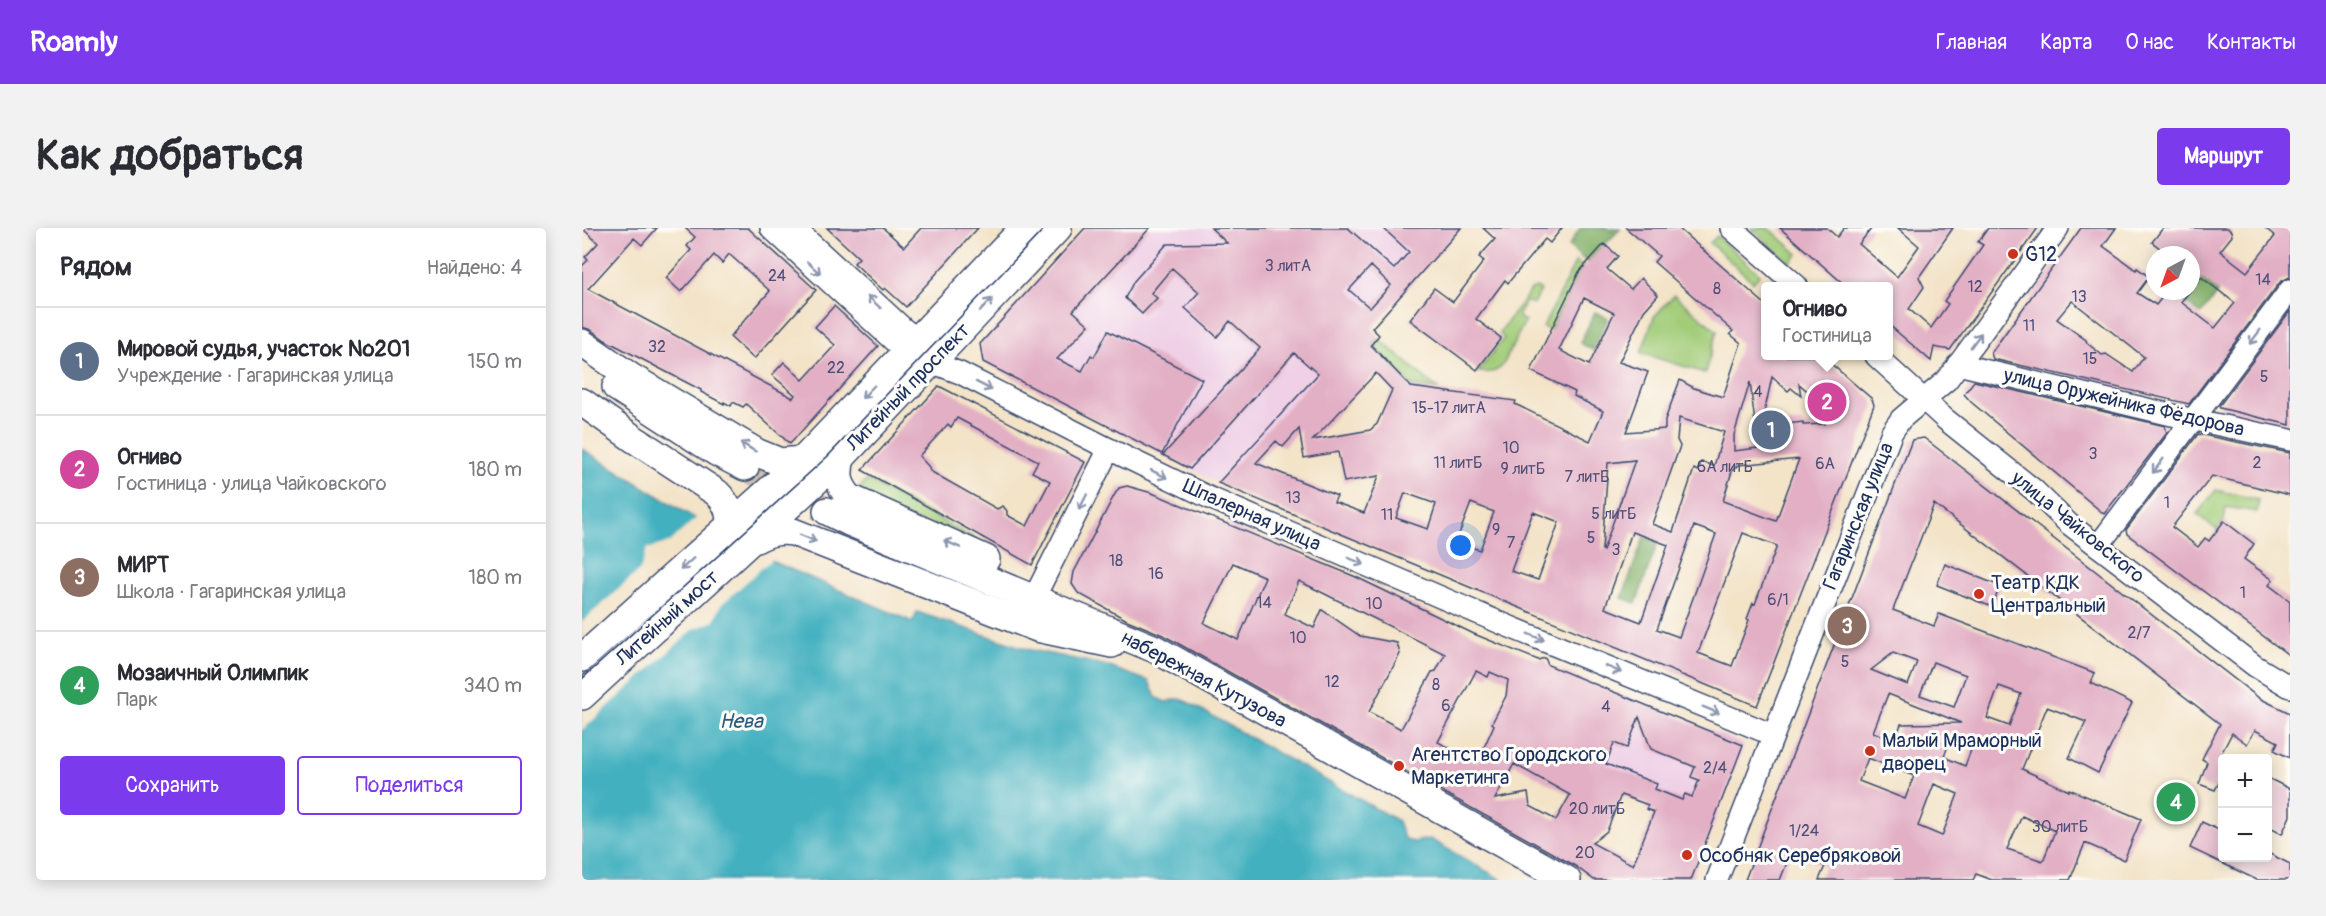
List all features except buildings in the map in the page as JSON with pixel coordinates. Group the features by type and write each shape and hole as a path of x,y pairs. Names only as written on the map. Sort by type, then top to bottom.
{"main road":[{"name":"Литейный проспект","path":"753,540 841,458 919,350 1024,228"},
{"name":"Литейный проспект","path":"730,525 803,460 919,350 1058,228"},
{"path":"582,343 631,377 758,453 780,462 803,460"},
{"path":"582,362 641,405 716,452 740,473 691,454 582,380"},
{"path":"582,402 634,439 717,492 725,500 730,512 730,525"},
{"path":"841,458 839,481 842,489 850,498 1015,572 1034,598"},
{"name":"набережная Кутузова","path":"1538,880 1148,662 1112,644 844,534 822,515 849,522 1155,650 1567,880"},
{"name":"Литейный мост","path":"582,658 730,525"},
{"path":"753,540 782,530 794,532 1037,628 1112,644"},
{"name":"Литейный мост","path":"582,696 753,540"}],"street":[{"name":"Шпалерная улица","path":"771,228 880,329 960,373 1109,449 1200,494 1773,735"},
{"name":"Шпалерная улица","path":"794,228 905,330 919,350"},
{"path":"1731,228 1792,282"},
{"name":"Гагаринская улица","path":"1717,880 1892,432 1901,419 1947,380 2058,228"},
{"path":"2098,546 2290,290"},
{"name":"улица Чайковского","path":"1880,360 2034,490 2069,524 2256,666 2290,687"},
{"name":"улица Оружейника Фёдорова","path":"1958,364 2290,440"},
{"path":"1034,598 1109,449"}],"shaded area":[{"path":"1085,228 1461,228 1372,328 1379,335 1371,344 1375,349 1283,447 1276,441 1232,490 983,362 980,344"},
{"path":"1626,694 1745,744 1706,847 1683,838 1688,825 1646,809 1647,805 1633,800 1635,795 1595,770"}],"green space":[{"path":"1580,228 1608,228 1611,231 1613,228 1620,229 1593,257 1590,265 1569,246"},
{"path":"1751,228 1769,228 1798,254 1790,263"},
{"path":"1717,236 1760,274 1753,282 1710,243"},
{"path":"1576,261 1582,267 1550,331 1543,327"},
{"path":"2200,280 2218,292 2201,314 2184,301 2200,300"},
{"path":"1536,288 1540,290 1533,304 1526,301 1518,317 1525,321 1503,365 1492,372 1478,372 1504,338 1499,333 1531,290"},
{"path":"1674,295 1717,331 1705,373 1641,353 1654,317"},
{"path":"1595,312 1608,318 1593,350 1580,343"},
{"path":"1379,339 1438,389 1412,386 1373,344"},
{"path":"867,480 978,540 975,546 854,494"},
{"path":"2216,490 2259,500 2257,512 2226,507 2224,521 2217,530 2197,514"},
{"path":"1644,537 1658,542 1636,603 1622,598"}],"water":[{"name":"Нева","path":"582,449 732,541 774,562 913,622 917,612 1027,649 1104,665 1149,681 1156,697 1165,702 1184,700 1398,821 1404,838 1413,842 1430,839 1502,880 582,880"}],"pier":[{"path":"697,517 773,558 722,604 713,622 694,629 582,730 582,622 640,570 647,549 670,542"}],"tunnel":[{"path":"745,467 827,511"}],"tram line":[{"path":"582,679 828,456 1045,228"}],"place":[{"name":"G12","path":"2013,254"},
{"name":"Огниво","path":"1827,402"},
{"name":"Мировой судья, участок №201","path":"1771,430"},
{"name":"Театр КДК Центральный","path":"1979,594"},
{"name":"МИРТ","path":"1847,626"},
{"name":"Малый Мраморный дворец","path":"1870,751"},
{"name":"Агентство Городского Маркетинга","path":"1399,766"},
{"name":"Мозаичный Олимпик","path":"2176,802"},
{"name":"Особняк Серебряковой","path":"1687,855"}]}
